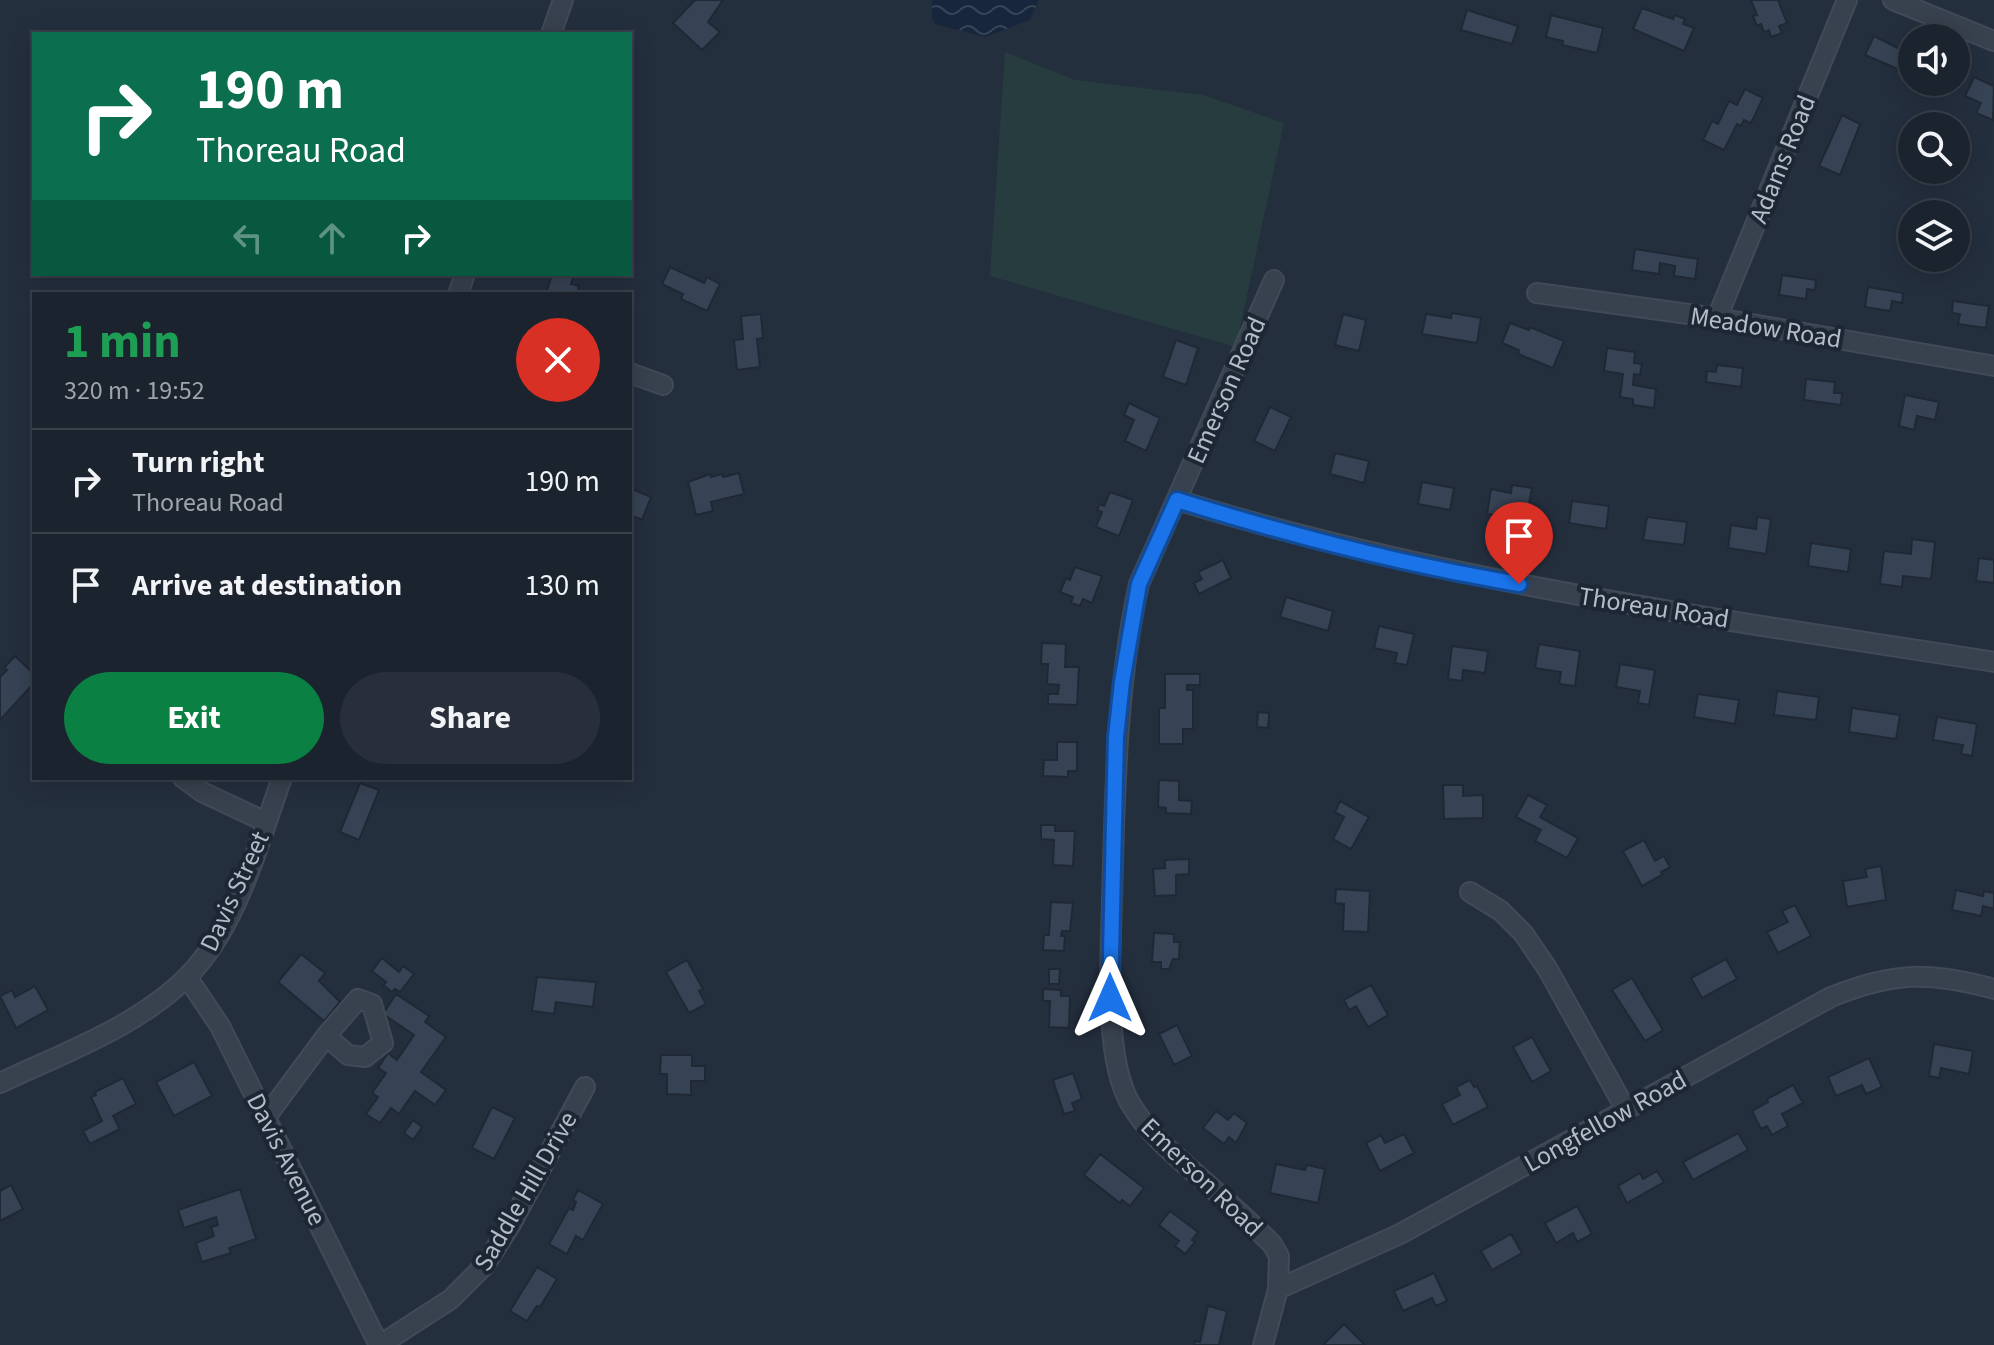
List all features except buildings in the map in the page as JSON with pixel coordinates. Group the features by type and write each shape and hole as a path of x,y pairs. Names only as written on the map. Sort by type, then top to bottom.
{"street":[{"path":"552,32 563,0"},
{"name":"Adams Road","path":"1717,318 1847,0"},
{"path":"1893,0 1994,41"},
{"name":"Emerson Road","path":"1274,280 1139,584 1116,737 1110,966 1116,1054 1128,1100 1139,1118 1168,1150 1272,1244 1279,1256 1278,1289"},
{"name":"Meadow Road","path":"1537,293 1717,318 1994,366"},
{"path":"632,374 663,385"},
{"name":"Thoreau Road","path":"1177,500 1391,558 1490,579 1994,662"},
{"path":"186,780 202,792 266,822"},
{"name":"Davis Street","path":"0,1083 113,1028 153,1004 187,977 210,949 224,924 281,780"},
{"path":"1470,892 1501,911 1523,933 1547,968 1625,1108"},
{"name":"Longfellow Road","path":"1278,1289 1400,1234 1831,997 1864,984 1900,977 1938,976 1994,989"},
{"name":"Davis Avenue","path":"187,977 220,1026 380,1345"},
{"path":"266,1117 326,1036"},
{"name":"Saddle Hill Drive","path":"380,1345 451,1299 485,1265 511,1224 585,1087"},
{"path":"1263,1345 1278,1289"}],"green space":[{"path":"1005,52 1075,80 1203,95 1284,123 1236,347 990,276"}],"water":[{"path":"932,0 1039,0 1030,20 985,37 935,24"}],"route":[{"path":"1110,998 1116,737 1122,682 1139,584 1177,500 1391,558 1519,584"}]}
